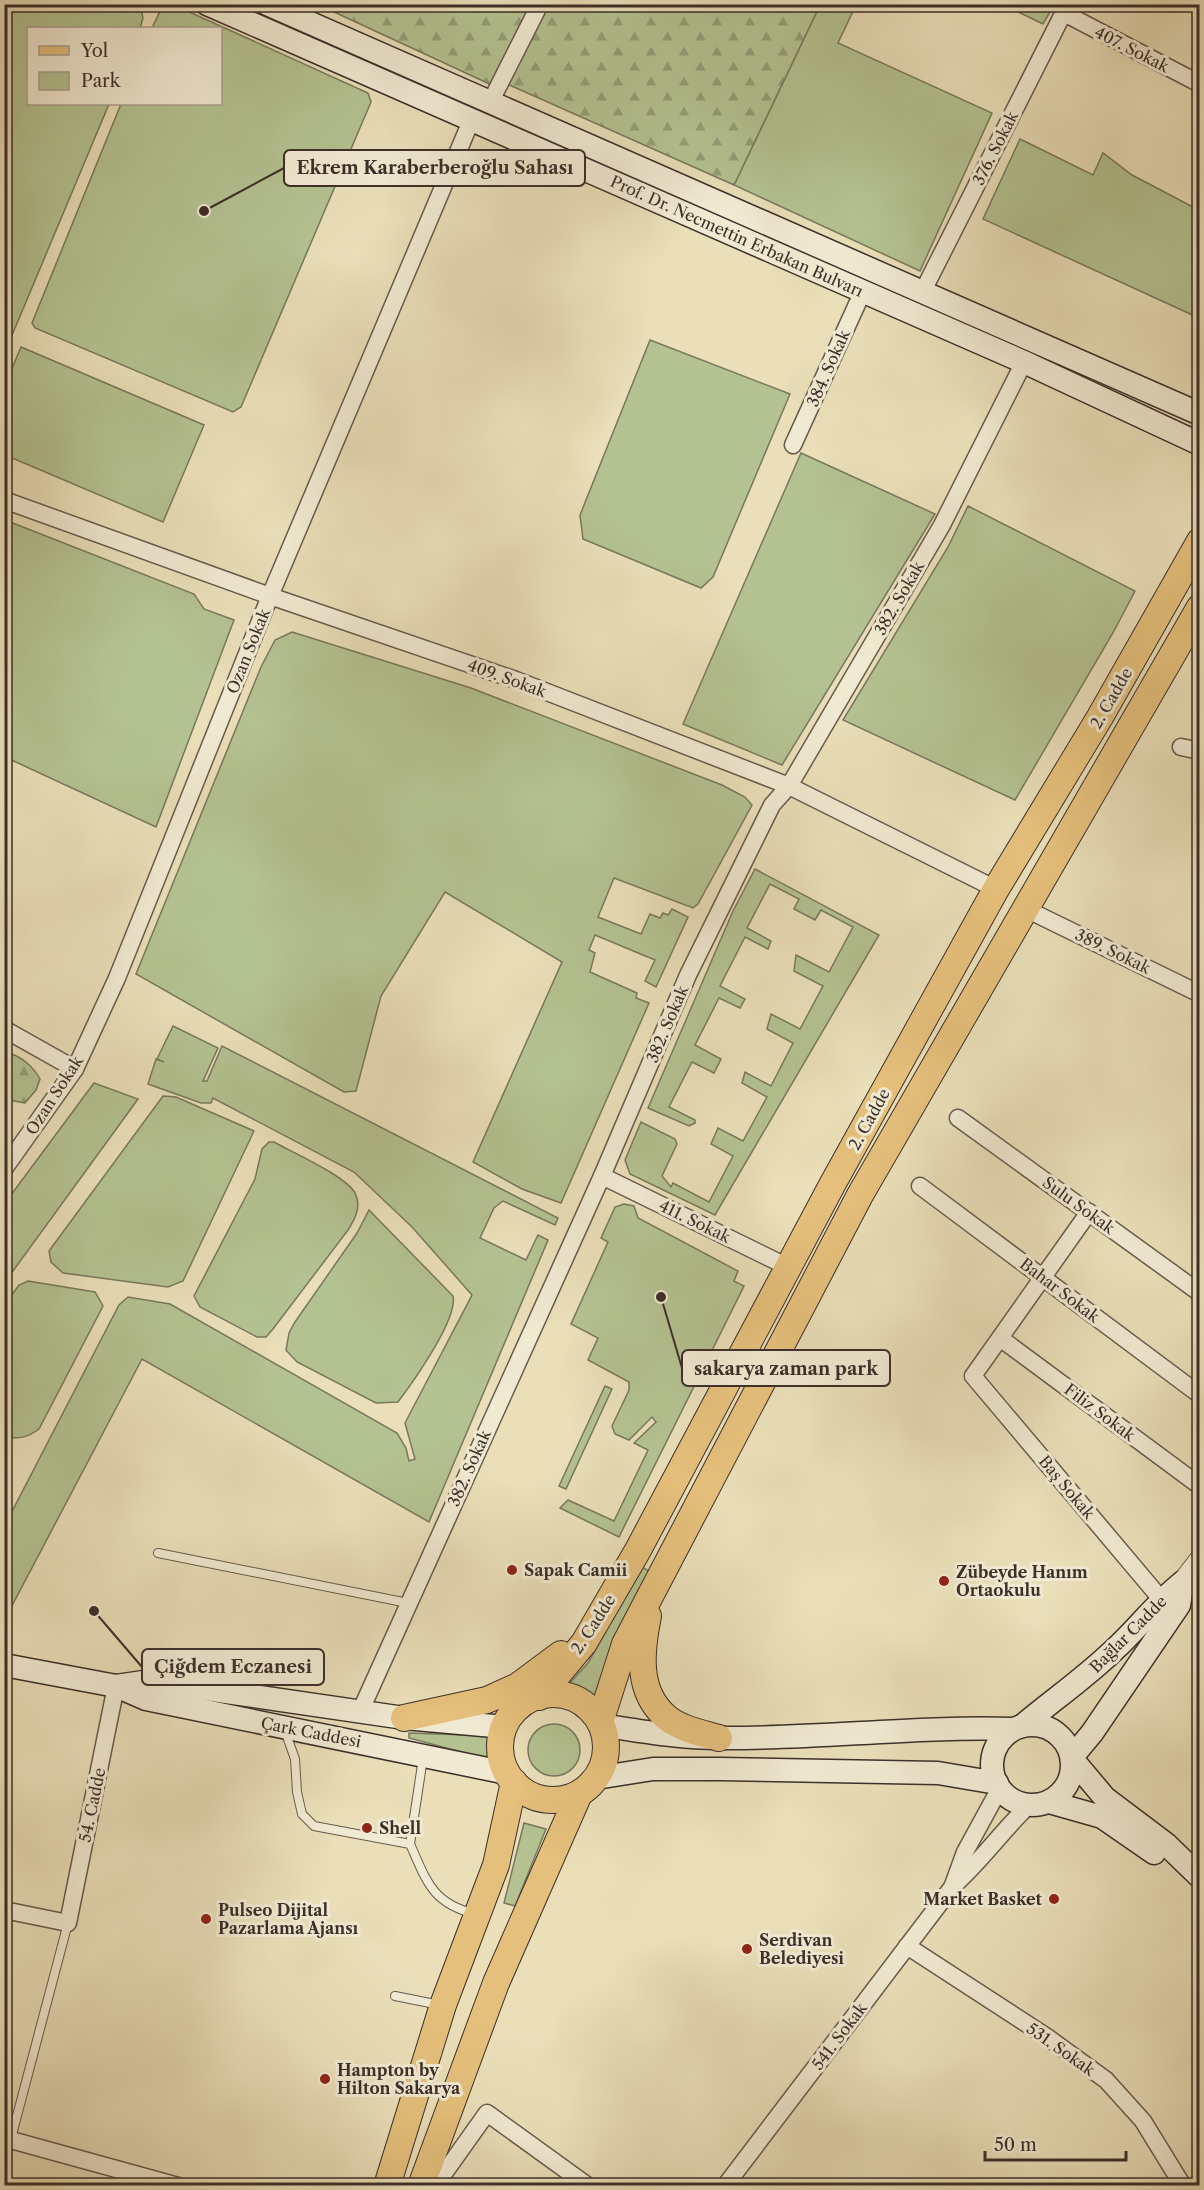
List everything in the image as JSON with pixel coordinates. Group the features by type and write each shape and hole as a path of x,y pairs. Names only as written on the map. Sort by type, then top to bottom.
{"main road":[{"name":"Prof. Dr. Necmettin Erbakan Bulvarı","path":"207,4 1024,362 1200,444"},
{"name":"Prof. Dr. Necmettin Erbakan Bulvarı","path":"267,4 1200,414"},
{"name":"2. Cadde","path":"539,1697 584,1643 638,1550 789,1266 996,889 1100,717 1200,541"},
{"name":"2. Cadde","path":"600,1724 626,1644 860,1196 1200,607"},
{"path":"404,1718 487,1700 518,1686 542,1670 558,1658 638,1550"},
{"name":"Bağlar Cadde","path":"1017,1727 1084,1677 1117,1648 1161,1599 1183,1582"},
{"name":"Bağlar Cadde","path":"1072,1758 1092,1733 1179,1605 1183,1582"},
{"path":"651,1596 642,1645 642,1675 650,1693 666,1717 681,1726 718,1738"},
{"name":"Çark Caddesi","path":"4,1665 116,1686 146,1699 423,1754 510,1777"},
{"name":"Çark Caddesi","path":"116,1686 150,1681 404,1718 505,1727"},
{"path":"387,2186 443,2005 479,1915 496,1865 510,1777 501,1750 505,1727 518,1708 539,1697 551,1695 574,1699 584,1705 600,1724 606,1745 605,1757 587,1786 535,1892 496,1983 421,2186"},
{"path":"600,1724 656,1735 718,1738 832,1736 1017,1727 1032,1724 1051,1729 1065,1742 1072,1758 1105,1798 1166,1844 1200,1878"},
{"path":"998,1786 992,1766 993,1755 1004,1736 1017,1727"},
{"path":"1039,1803 1060,1795 1068,1785 1072,1758"},
{"path":"510,1777 533,1796 544,1799 568,1798 587,1786 653,1769 720,1768 938,1773 998,1786 1017,1802 1039,1803 1102,1817 1153,1852 1200,1878"}],"street":[{"path":"493,103 495,93 540,4"},
{"name":"407. Sokak","path":"1066,9 1200,84"},
{"name":"376. Sokak","path":"923,291 1066,9"},
{"name":"Ozan Sokak","path":"4,1168 75,1070 117,978 270,596 471,121"},
{"name":"384. Sokak","path":"793,446 863,291"},
{"name":"382. Sokak","path":"360,1712 602,1176 688,975 772,805 789,786 942,525 1024,362"},
{"name":"409. Sokak","path":"4,500 270,596 516,680 789,786 996,889"},
{"path":"1181,747 1200,751"},
{"name":"389. Sokak","path":"1026,909 1200,994"},
{"path":"4,1029 75,1070"},
{"name":"Sulu Sokak","path":"958,1118 1200,1293"},
{"name":"411. Sokak","path":"602,1176 789,1266"},
{"name":"Bahar Sokak","path":"920,1186 1200,1395"},
{"path":"1000,1338 1089,1212"},
{"name":"Baş Sokak","path":"1000,1338 973,1376 1161,1599"},
{"name":"Filiz Sokak","path":"1000,1338 1200,1486"},
{"path":"1183,1582 1200,1560"},
{"name":"54. Cadde","path":"68,1923 116,1686"},
{"path":"953,1886 965,1852 998,1786"},
{"path":"953,1886 980,1862 1003,1830 1039,1803"},
{"name":"541. Sokak","path":"725,2186 953,1886"},
{"path":"4,1910 68,1923"},
{"name":"531. Sokak","path":"907,1946 1047,2037 1106,2080 1143,2121 1183,2186"},
{"path":"435,2186 487,2112 588,2186"},
{"path":"11,2140 178,2186"}],"lane":[{"path":"158,1553 408,1603"},
{"path":"284,1728 295,1759 297,1792 302,1814 314,1826 410,1844"},
{"path":"423,1754 410,1844 434,1894 456,1909 479,1915"},
{"path":"4,2166 68,1923"},
{"path":"394,1996 443,2005"}],"green space":[{"path":"5,4 140,5 143,18 140,27 27,27 27,105 109,105 5,352"},
{"path":"163,5 174,5 368,93 371,102 241,407 233,412 35,328 32,323 121,105 222,105 222,27 152,27"},
{"path":"319,5 537,5 496,87"},
{"path":"547,5 820,5 734,185 505,83"},
{"path":"820,5 856,5 838,43 992,113 920,271 734,185"},
{"path":"1004,5 1054,5 1043,24"},
{"path":"1020,139 1093,175 1103,153 1132,175 1191,206 1199,207 1199,318 983,219"},
{"path":"650,340 790,394 713,577 701,588 583,539 580,515"},
{"path":"21,347 204,425 163,522 5,455 5,385"},
{"path":"801,453 935,514 782,765 683,724"},
{"path":"968,506 1135,591 1015,800 843,720 948,547"},
{"path":"5,520 194,594 204,609 234,620 156,827 5,757"},
{"path":"292,632 471,688 722,785 745,797 752,805 698,904 693,908 614,878 598,917 641,934 650,914 660,918 663,913 668,915 672,909 688,917 656,987 645,981 655,960 595,935 589,950 595,953 590,972 637,993 636,998 649,1003 561,1203 522,1189 473,1162 562,962 445,892 381,996 356,1091 344,1092 136,974 261,667 275,640"},
{"path":"755,869 879,935 715,1215 630,1174 625,1160 641,1122 675,1139 677,1144 662,1176 671,1187 673,1183 709,1202 733,1156 711,1144 718,1128 743,1141 767,1097 742,1083 745,1072 771,1086 793,1043 767,1029 771,1014 800,1029 823,986 794,971 796,955 829,972 853,927 821,910 815,920 794,909 799,899 770,884 747,928 771,941 768,949 745,937 720,986 745,999 740,1008 719,998 695,1045 721,1059 714,1073 692,1062 669,1107 695,1120 695,1123 689,1126 648,1108 733,911"},
{"path":"173,1026 218,1048 203,1081 207,1081 222,1046 558,1218 555,1225 503,1201 494,1208 480,1238 526,1260 538,1235 548,1240 429,1522 142,1359 5,1619 5,1525 119,1305 128,1297 170,1304 397,1433 406,1448 409,1461 415,1459 405,1423 472,1295 412,1227 354,1172 213,1098 211,1103 201,1103 148,1084 156,1059 164,1062 157,1059"},
{"path":"8,1053 27,1063 40,1079 36,1090 25,1103 14,1101 5,1095 5,1054"},
{"path":"94,1083 138,1099 5,1282 5,1203"},
{"path":"163,1096 176,1097 254,1131 183,1281 168,1287 63,1273 51,1262 49,1251"},
{"path":"269,1142 274,1142 343,1181 356,1195 358,1209 348,1230 273,1329 266,1337 257,1337 200,1307 194,1296 255,1179 262,1149"},
{"path":"624,1204 634,1206 638,1218 738,1271 734,1281 744,1286 619,1537 560,1508 568,1500 614,1521 648,1450 634,1443 656,1422 652,1417 629,1440 615,1434 612,1426 629,1390 629,1382 588,1360 598,1338 571,1324 608,1242 601,1238 615,1207"},
{"path":"369,1210 453,1296 453,1306 442,1334 398,1402 376,1403 297,1362 286,1350 289,1333 295,1322 357,1233"},
{"path":"28,1281 95,1292 103,1306 39,1429 23,1437 5,1437 5,1304 19,1285"},
{"path":"605,1386 612,1389 566,1489 559,1486"},
{"path":"642,1567 649,1571 610,1651 597,1702 583,1692 568,1689 568,1685 588,1663"},
{"path":"549,1724 559,1724 573,1731 580,1750 573,1769 559,1776 549,1776 539,1772 532,1765 528,1755 528,1745 532,1735 539,1728"},
{"path":"409,1733 494,1736 492,1743 495,1761 409,1738"},
{"path":"524,1823 546,1829 515,1906 504,1903"}],"place":[{"name":"Ekrem Karaberberoğlu Sahası","path":"204,211"},
{"name":"sakarya zaman park","path":"661,1297"},
{"name":"Sapak Camii","path":"512,1570"},
{"name":"Zübeyde Hanım Ortaokulu","path":"944,1581"},
{"name":"Çiğdem Eczanesi","path":"94,1611"},
{"name":"Shell","path":"367,1828"},
{"name":"Market Basket","path":"1054,1899"},
{"name":"Pulseo Dijital Pazarlama Ajansı","path":"206,1919"},
{"name":"Serdivan Belediyesi","path":"747,1949"},
{"name":"Hampton by Hilton Sakarya","path":"325,2079"}]}
